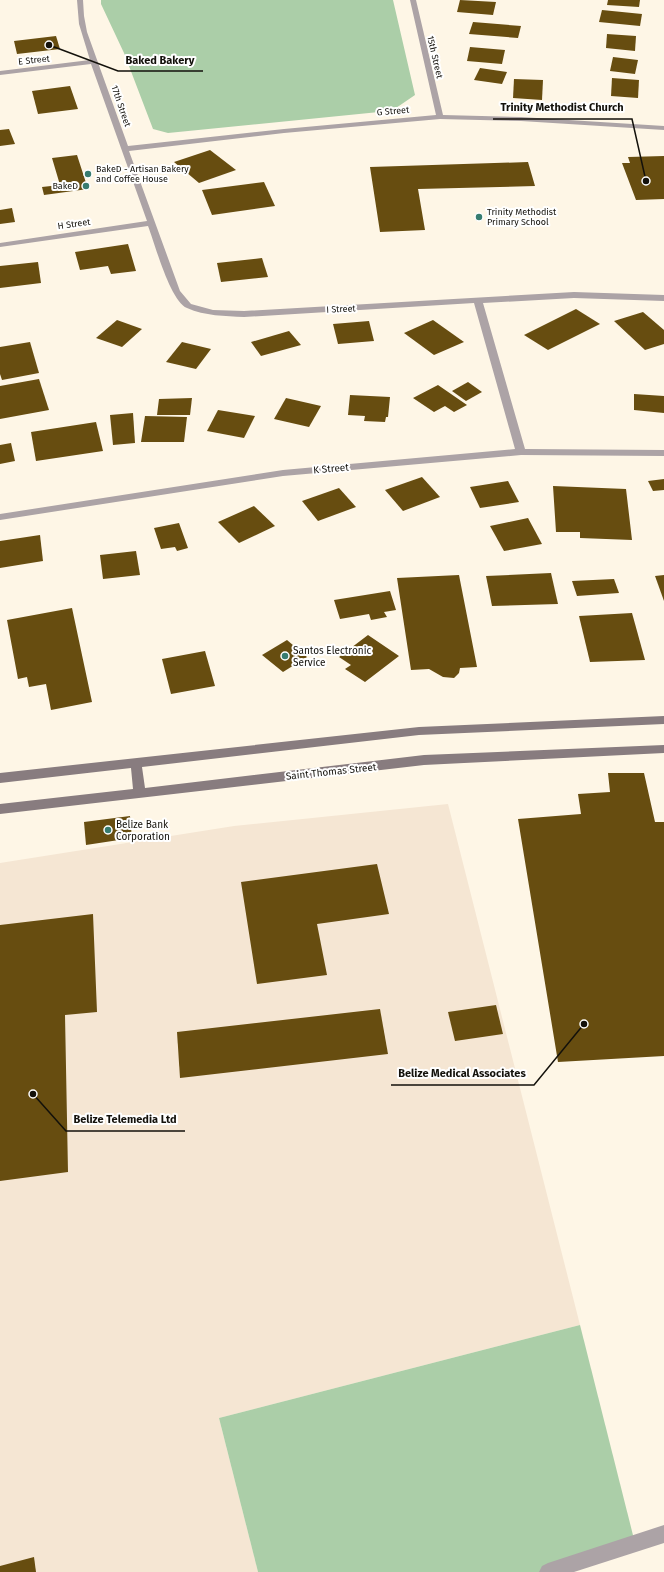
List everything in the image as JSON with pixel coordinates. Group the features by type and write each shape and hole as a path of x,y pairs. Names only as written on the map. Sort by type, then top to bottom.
{"street":[{"name":"17th Street","path":"80,0 79,8 84,32 125,149"},
{"name":"15th Street","path":"413,0 440,117"},
{"name":"E Street","path":"0,73 94,62"},
{"name":"G Street","path":"125,149 284,131 440,117 522,119 664,128"},
{"name":"I Street","path":"125,149 176,292 188,306 213,313 258,314 574,296 664,298"},
{"name":"H Street","path":"0,245 152,223"},
{"path":"478,301 521,452"},
{"name":"K Street","path":"0,517 283,473 521,452 664,453"},
{"path":"0,778 420,731 664,720"},
{"name":"Saint Thomas Street","path":"0,809 424,760 664,749"},
{"path":"136,763 139,792"},
{"path":"548,1572 664,1534"}],"shaded area":[{"path":"448,804 580,1325 219,1418 258,1572 0,1572 0,863 234,826"}],"green space":[{"path":"101,0 393,0 415,95 396,108 379,112 168,133 153,129 124,53 101,4"},
{"path":"580,1325 636,1547 542,1572 258,1572 219,1418"}],"building":[{"path":"460,0 496,2 493,15 457,12"},
{"path":"608,0 640,0 639,7 607,5"},
{"path":"602,10 642,14 640,26 599,22"},
{"path":"473,22 521,26 518,38 469,34"},
{"path":"607,34 636,36 635,51 606,48"},
{"path":"56,36 60,49 17,54 14,41"},
{"path":"470,47 505,50 502,64 467,61"},
{"path":"613,57 638,60 635,74 610,71"},
{"path":"480,68 507,72 502,84 474,80"},
{"path":"612,78 639,80 638,98 611,96"},
{"path":"514,79 543,80 542,100 513,98"},
{"path":"70,86 78,109 38,114 32,91"},
{"path":"9,129 15,144 0,146 0,130"},
{"path":"210,150 236,170 199,183 174,162"},
{"path":"77,155 88,189 44,195 42,187 60,185 52,158"},
{"path":"664,156 664,199 636,200 622,163 630,163 628,157"},
{"path":"528,162 535,186 418,189 425,230 380,232 370,167"},
{"path":"264,182 275,206 212,215 202,190"},
{"path":"12,208 15,222 0,224 0,210"},
{"path":"128,244 136,271 111,274 108,266 80,270 75,252"},
{"path":"262,258 268,277 221,282 217,263"},
{"path":"38,262 41,283 0,288 0,266"},
{"path":"576,309 600,324 548,350 524,335"},
{"path":"643,312 664,330 664,344 645,350 614,321"},
{"path":"117,320 142,329 122,347 96,338"},
{"path":"433,320 464,342 434,355 404,333"},
{"path":"369,321 374,341 338,344 333,324"},
{"path":"289,331 301,345 261,356 251,342"},
{"path":"30,342 39,373 2,380 0,374 0,347"},
{"path":"182,342 211,349 196,369 166,362"},
{"path":"39,379 49,410 0,419 0,386"},
{"path":"468,382 482,392 466,401 452,391"},
{"path":"438,385 467,405 454,412 445,406 434,412 413,398"},
{"path":"634,394 664,396 664,413 634,410"},
{"path":"350,395 390,397 388,417 386,417 385,422 364,421 365,416 348,415"},
{"path":"192,398 190,415 157,415 159,399"},
{"path":"286,398 321,406 309,427 274,419"},
{"path":"218,410 255,416 244,438 207,431"},
{"path":"133,413 135,443 113,445 110,415"},
{"path":"145,416 187,417 184,442 141,442"},
{"path":"96,422 103,451 36,461 31,432"},
{"path":"11,443 15,461 0,464 0,445"},
{"path":"422,477 440,497 403,511 385,490"},
{"path":"664,479 664,490 653,491 648,481"},
{"path":"508,481 519,502 480,508 470,487"},
{"path":"553,486 626,489 632,540 580,538 580,532 556,532"},
{"path":"339,488 356,507 318,521 302,501"},
{"path":"254,506 275,526 239,543 218,522"},
{"path":"528,518 542,544 504,551 490,526"},
{"path":"179,523 188,548 177,551 175,547 161,549 154,528"},
{"path":"40,535 43,561 0,568 0,541"},
{"path":"136,551 140,575 103,579 100,555"},
{"path":"551,573 558,604 492,606 486,576"},
{"path":"459,575 477,667 460,668 459,673 454,678 443,677 429,669 411,670 397,578"},
{"path":"664,575 664,601 655,576"},
{"path":"614,579 619,593 577,596 572,581"},
{"path":"390,591 396,610 384,612 387,617 371,620 369,614 340,619 334,600"},
{"path":"72,608 92,702 51,710 46,684 29,687 27,677 18,679 7,620"},
{"path":"632,613 645,660 590,662 579,616"},
{"path":"368,635 399,656 365,682 345,669 351,665 339,657"},
{"name":"Santos Electronic Service","path":"287,640 307,657 283,672 262,655"},
{"path":"205,651 215,686 171,694 162,659"},
{"path":"608,773 644,773 655,822 664,822 664,1056 558,1062 518,819 581,814 578,794 610,792"},
{"name":"Belize Bank Corporation","path":"130,816 132,838 86,845 84,822"},
{"path":"377,864 389,914 317,924 327,975 257,984 241,882"},
{"path":"93,914 97,1012 65,1015 68,1172 0,1181 0,925"},
{"path":"496,1005 503,1034 455,1041 448,1012"},
{"path":"380,1009 388,1054 180,1078 177,1032"},
{"path":"34,1557 36,1572 0,1572 0,1566"}],"place":[{"name":"Baked Bakery","path":"49,45"},
{"name":"BakeD - Artisan Bakery and Coffee House","path":"88,174"},
{"name":"Trinity Methodist Church","path":"646,181"},
{"name":"BakeD","path":"86,186"},
{"name":"Trinity Methodist Primary School","path":"479,217"},
{"name":"Santos Electronic Service","path":"285,656"},
{"name":"Belize Bank Corporation","path":"108,830"},
{"name":"Belize Medical Associates","path":"584,1024"},
{"name":"Belize Telemedia Ltd","path":"33,1094"}]}
